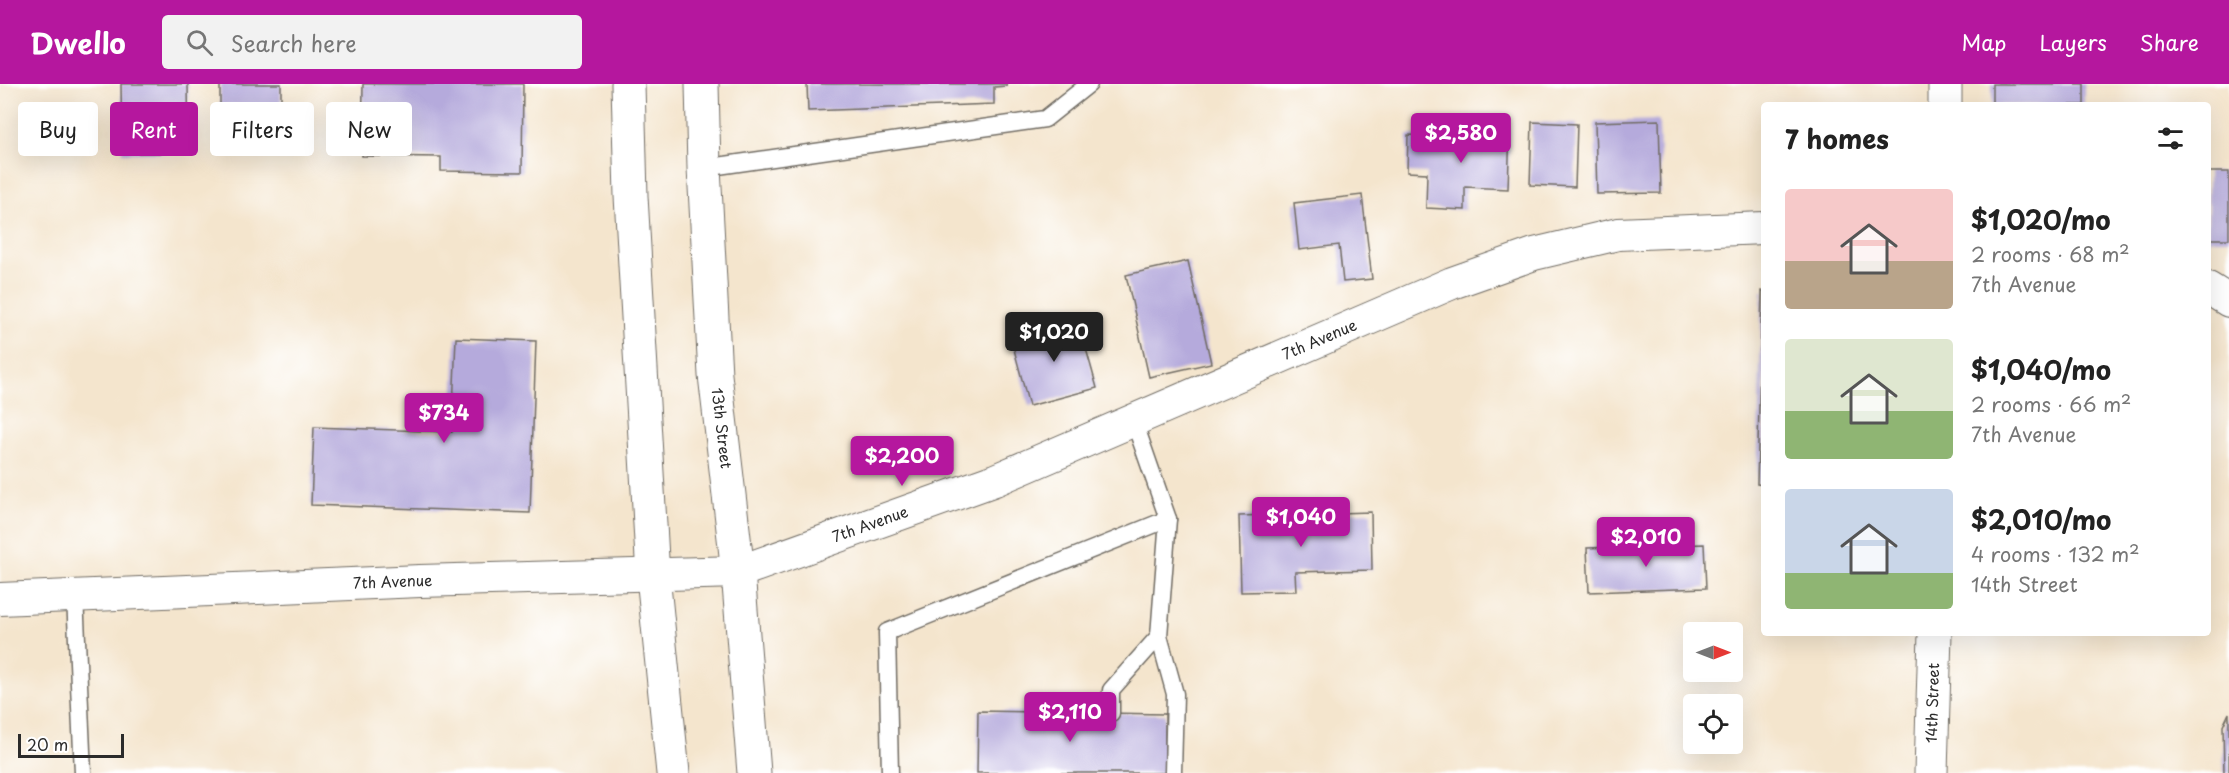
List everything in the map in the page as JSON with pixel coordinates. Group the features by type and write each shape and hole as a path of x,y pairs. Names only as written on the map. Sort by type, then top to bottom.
{"main road":[{"path":"628,84 631,208 653,576 673,773"},
{"name":"13th Street","path":"702,84 715,375 738,572 754,773"},
{"path":"1945,84 1945,102"},
{"name":"14th Street","path":"1931,773 1935,636"}],"street":[{"name":"7th Avenue","path":"0,599 420,581 738,572 995,480 1452,283 1534,254 1618,234 1761,228"},
{"path":"2211,290 2229,301"}],"lane":[{"path":"704,168 1045,119 1089,84"},
{"path":"1134,421 1168,519 1159,636 1175,694 1173,773"},
{"path":"890,773 887,632 1168,519"},
{"path":"75,596 83,773"},
{"path":"1111,713 1111,690 1159,636"}],"building":[{"path":"121,84 188,84 188,102 121,102"},
{"path":"220,84 281,84 281,102 220,102"},
{"path":"363,84 523,84 522,172 441,171 441,157 362,156 412,156 412,102 363,102"},
{"path":"807,84 1007,84 1007,86 994,87 994,104 808,111"},
{"path":"1992,84 2084,84 2084,102 1992,102"},
{"path":"1659,120 1661,193 1597,194 1595,122"},
{"path":"1532,122 1577,124 1575,187 1530,185"},
{"path":"1466,125 1510,127 1508,189 1465,187 1465,210 1426,208 1427,173 1407,172 1408,135 1465,137"},
{"path":"2211,172 2229,172 2229,239 2211,239"},
{"path":"1362,195 1372,279 1343,282 1339,245 1299,250 1294,203"},
{"path":"1188,261 1211,363 1149,377 1126,275"},
{"path":"1078,320 1097,388 1029,406 1011,338"},
{"path":"1761,330 1761,485 1757,484"},
{"path":"456,338 536,341 530,513 311,505 314,427 452,432"},
{"path":"1371,512 1372,570 1295,572 1296,591 1241,592 1239,516"},
{"path":"1704,544 1706,588 1589,592 1587,548"},
{"path":"978,711 1165,714 1165,773 977,773"},
{"path":"2229,713 2229,773 2224,773 2223,726"}]}
